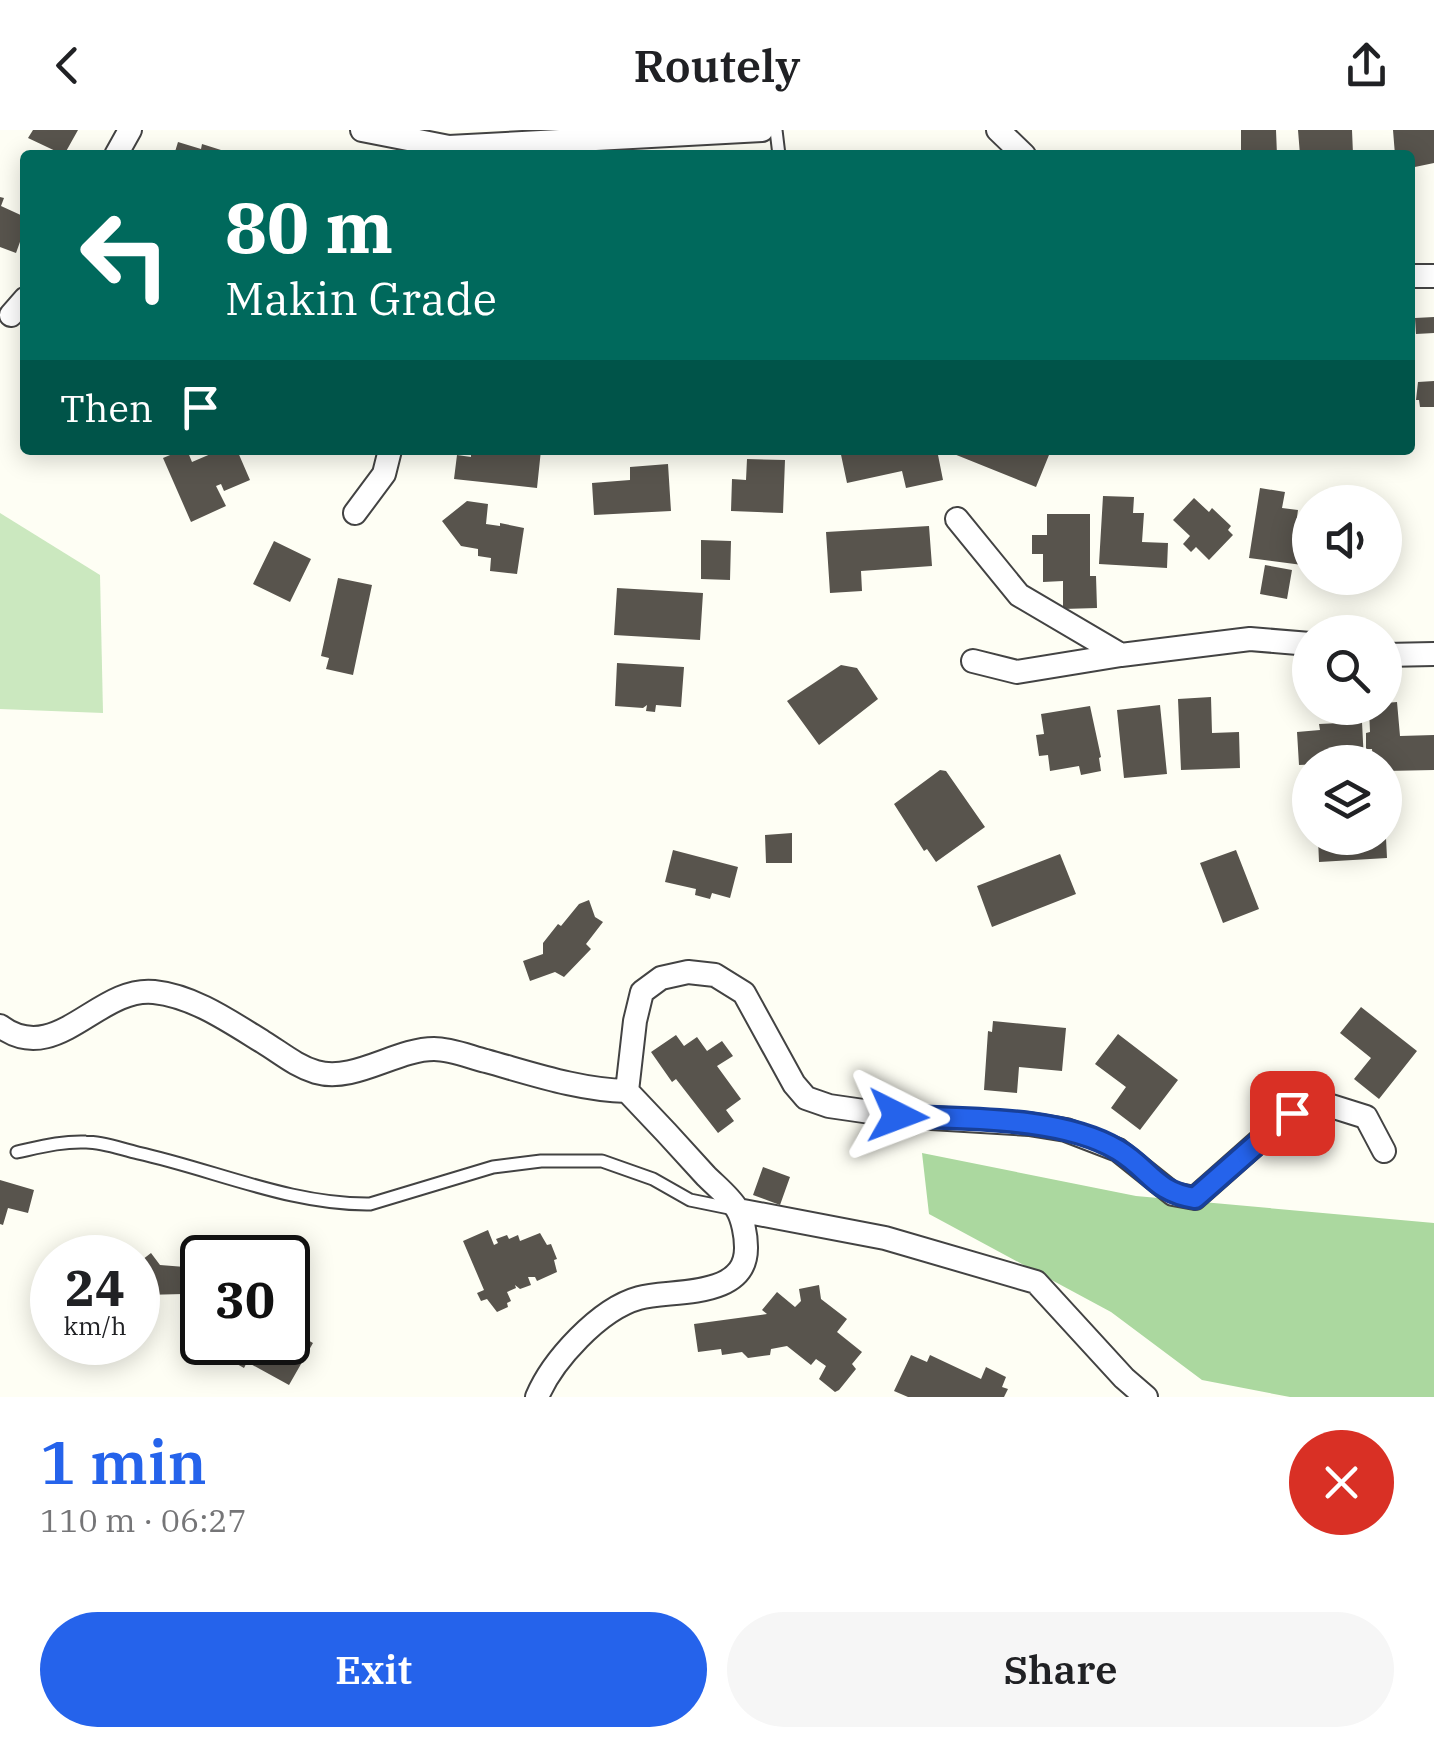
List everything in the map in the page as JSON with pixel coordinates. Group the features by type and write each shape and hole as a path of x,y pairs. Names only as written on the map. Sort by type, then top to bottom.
{"street":[{"path":"362,130 444,150"},
{"path":"456,150 578,135 762,130"},
{"path":"998,130 1019,150"},
{"path":"355,512 384,474 389,455"},
{"path":"957,519 1018,596 1121,655"},
{"path":"973,661 1017,672 1250,638 1292,642"},
{"path":"1402,655 1434,654"},
{"path":"627,1091 642,992 661,978 688,972 716,975 744,993 794,1084 806,1098 829,1106 1066,1130 1118,1150 1174,1194 1195,1198 1292,1113 1331,1106 1366,1117 1384,1151"},
{"path":"0,1026 28,1038 58,1034 120,999 145,991 180,995 296,1064 320,1073 342,1074 410,1052 438,1048 593,1090 627,1091 738,1210 746,1255 738,1269 720,1285 691,1293 638,1298 603,1317 548,1372 536,1397"},
{"path":"738,1210 885,1238 1036,1282 1146,1397"}],"lane":[{"path":"17,1152 89,1142 173,1160 277,1192 351,1204 370,1204 493,1167 541,1161 602,1161 653,1179 690,1200 738,1210"}],"green space":[{"path":"0,513 100,575 103,713 0,709"},
{"path":"922,1153 1136,1196 1434,1223 1434,1397 1290,1397 1202,1380 1111,1312 929,1214"}],"building":[{"path":"33,130 78,130 67,150 53,150 28,138"},
{"path":"1241,130 1276,130 1277,150 1241,150"},
{"path":"1298,130 1352,130 1353,150 1300,150"},
{"path":"1393,130 1434,130 1434,163 1415,167 1415,150 1395,150"},
{"path":"178,142 221,150 176,150"},
{"path":"0,197 4,198 1,206 20,215 20,242 16,253 0,247"},
{"path":"1434,317 1434,333 1416,334 1415,318"},
{"path":"1434,381 1434,407 1420,407 1416,400 1418,382"},
{"path":"189,455 192,462 208,455 239,455 250,480 224,491 221,484 216,486 226,506 191,522 163,458"},
{"path":"457,455 540,455 537,488 454,479"},
{"path":"841,455 938,455 943,480 906,488 902,471 847,483"},
{"path":"956,455 1049,455 1036,487"},
{"path":"747,459 785,460 783,513 731,511 732,479 746,480"},
{"path":"668,464 671,511 594,515 592,483 630,480 630,467"},
{"path":"1260,488 1285,492 1282,508 1292,509 1292,564 1249,558"},
{"path":"1103,496 1134,497 1133,513 1144,513 1142,542 1168,543 1167,568 1099,564"},
{"path":"1194,498 1231,526 1228,530 1233,535 1209,560 1196,547 1191,552 1183,544 1190,536 1173,520"},
{"path":"467,501 488,504 486,524 524,528 517,574 490,571 491,558 478,556 478,549 461,546 442,521"},
{"path":"1047,514 1090,514 1090,576 1096,576 1097,608 1063,609 1063,581 1043,582 1043,554 1032,554 1032,535 1047,535"},
{"path":"929,526 932,566 861,571 862,591 830,593 826,532"},
{"path":"701,540 731,541 730,580 701,579"},
{"path":"274,541 311,559 290,602 253,584"},
{"path":"1265,565 1292,570 1287,599 1260,594"},
{"path":"338,578 372,585 353,675 326,669 329,658 321,656"},
{"path":"617,588 703,593 700,640 614,635"},
{"path":"617,663 684,667 681,707 656,705 655,712 646,711 647,705 615,706"},
{"path":"841,665 857,668 878,699 819,745 787,701"},
{"path":"1211,697 1212,733 1239,732 1240,768 1181,770 1178,699"},
{"path":"1160,705 1167,774 1124,778 1117,710"},
{"path":"1090,706 1101,771 1081,775 1079,766 1050,771 1048,755 1039,756 1036,735 1044,734 1041,714"},
{"path":"1319,725 1362,725 1363,745 1298,745 1297,732 1320,730"},
{"path":"1370,725 1399,725 1400,736 1434,735 1434,770 1402,771 1402,745 1366,745 1366,733 1370,732"},
{"path":"940,770 946,771 985,827 936,862 927,849 924,851 894,804"},
{"path":"792,833 792,863 766,863 765,835"},
{"path":"673,850 738,867 730,898 712,893 710,899 695,895 696,889 665,882"},
{"path":"1236,850 1259,909 1223,923 1200,863"},
{"path":"1060,854 1076,894 992,927 977,886"},
{"path":"1319,855 1387,855 1387,858 1319,862"},
{"path":"589,900 595,917 603,922 586,944 591,949 564,977 555,972 530,981 523,961 543,954 543,943 558,924 561,926 579,904"},
{"path":"1361,1007 1417,1051 1379,1099 1354,1079 1371,1058 1340,1033"},
{"path":"993,1021 1066,1028 1062,1071 1019,1067 1017,1093 984,1090 988,1031 992,1032"},
{"path":"1118,1034 1178,1080 1140,1130 1111,1108 1126,1087 1095,1064"},
{"path":"676,1035 684,1046 697,1037 707,1051 722,1041 733,1056 717,1066 741,1099 726,1110 734,1121 718,1133 651,1052"},
{"path":"763,1167 790,1177 780,1205 753,1195"},
{"path":"0,1180 34,1190 28,1213 8,1208 3,1225 0,1224"},
{"path":"488,1230 494,1245 498,1243 496,1239 507,1235 509,1239 518,1235 520,1241 540,1233 547,1245 551,1244 557,1259 557,1272 537,1281 528,1277 531,1285 520,1289 515,1285 507,1292 511,1301 508,1307 497,1312 487,1299 481,1301 477,1293 484,1290 463,1241"},
{"path":"160,1265 180,1267 180,1294 160,1295"},
{"path":"819,1285 821,1299 847,1319 837,1332 862,1352 852,1364 856,1369 839,1390 835,1392 819,1379 826,1366 816,1359 811,1365 787,1346 771,1349 770,1355 748,1358 742,1352 722,1355 721,1349 698,1352 694,1324 767,1314 762,1310 777,1292 795,1307 801,1301 799,1289"},
{"path":"911,1355 927,1362 930,1355 981,1379 986,1367 1006,1377 1002,1387 1008,1389 1004,1397 908,1397 894,1391"},
{"path":"252,1365 300,1365 289,1385"}],"route":[{"path":"898,1116 1066,1130 1118,1150 1174,1194 1195,1198 1292,1113"}]}
